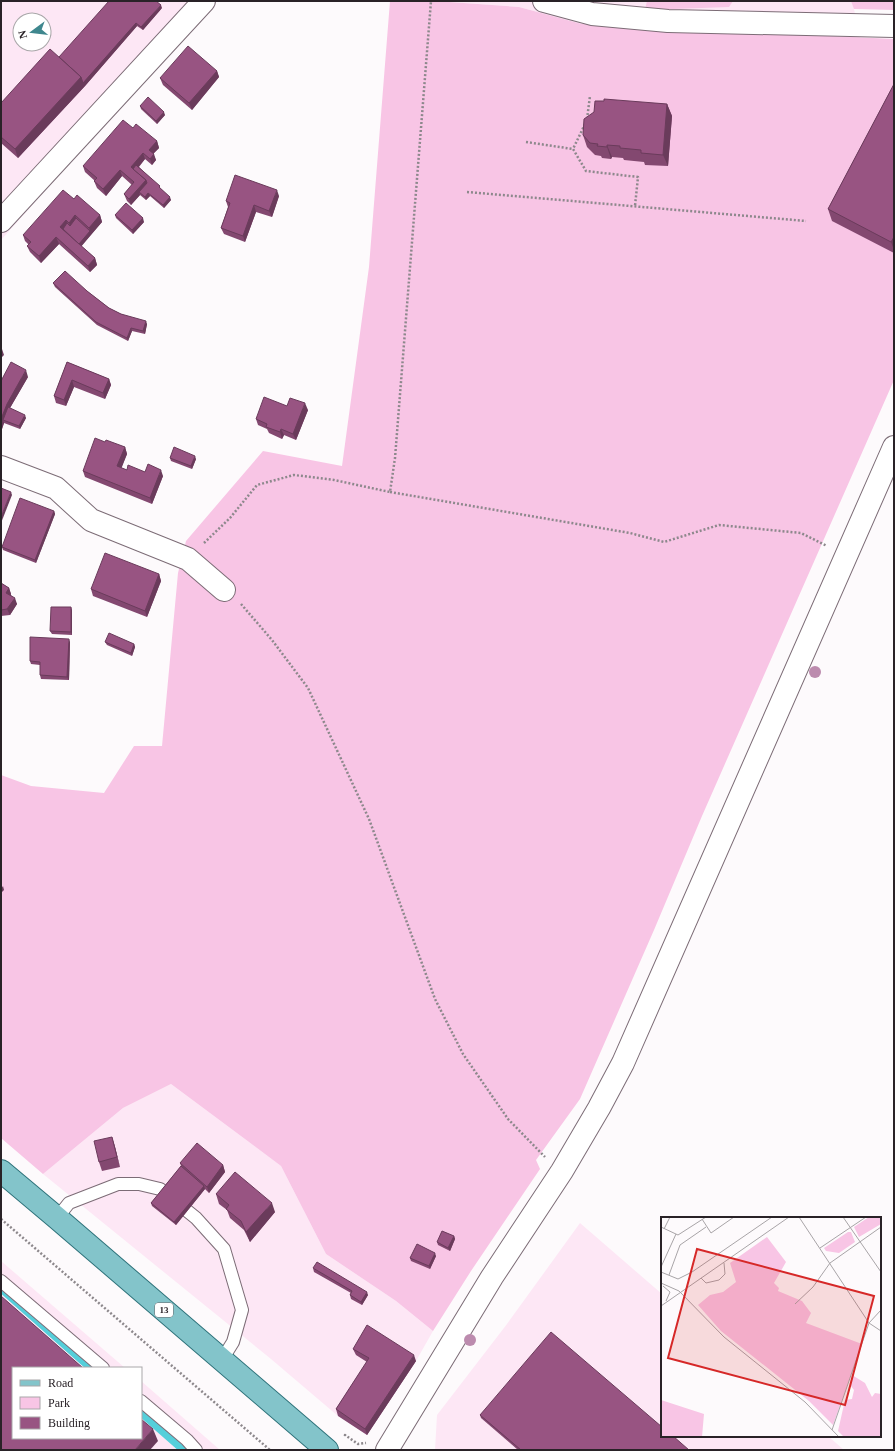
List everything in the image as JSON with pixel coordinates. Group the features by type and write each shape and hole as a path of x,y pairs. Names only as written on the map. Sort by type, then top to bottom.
{"main road":[{"name":"13","path":"1,1171 327,1450"}],"street":[{"path":"1,221 204,1"},
{"path":"544,1 592,14 668,21 894,26"},
{"path":"387,1450 492,1277 562,1171 599,1108 623,1063 894,448"},
{"path":"1,467 56,488 91,520 188,559 224,590"}],"lane":[{"path":"57,1218 69,1203 118,1184 139,1184 160,1189 196,1218 224,1249 242,1310 233,1342 220,1359"},
{"path":"1,1281 102,1367"},
{"path":"142,1402 187,1440 196,1450"}],"path":[{"path":"390,492 395,458 431,1"},
{"path":"573,148 588,117 590,96"},
{"path":"526,142 573,148"},
{"path":"573,148 586,171 638,176 635,206"},
{"path":"467,192 806,221"},
{"path":"188,559 230,518 257,485 294,475 334,480 390,492 630,533 664,542 719,525 801,534 847,555"},
{"path":"224,590 240,603 268,635 308,688 369,819 436,999 464,1054 508,1119 536,1148 562,1171"},
{"path":"1,1218 270,1450"}],"shaded area":[{"path":"1,1 218,1 212,4 1,240"},
{"path":"435,1 854,1 854,9 860,39 582,24 519,7"},
{"path":"171,1084 281,1166 326,1254 396,1301 433,1331 416,1361 367,1435 338,1416 271,1359 43,1174 123,1108"},
{"path":"580,1223 661,1293 661,1437 829,1437 844,1450 435,1450 437,1415 507,1324"},
{"path":"1,1261 124,1367 12,1367 12,1439 142,1439 142,1382 220,1450 1,1450"}],"green space":[{"path":"390,1 435,1 519,7 582,24 894,39 894,380 702,816 580,1099 536,1160 540,1169 471,1271 433,1331 396,1301 326,1254 281,1166 171,1084 123,1108 43,1174 1,1138 1,775 31,786 104,793 134,746 162,746 178,573 186,541 263,451 342,466 369,267"},
{"path":"647,1 733,1 729,7 645,10"},
{"path":"851,1 894,1 894,10 854,9"}],"building":[{"path":"109,1 156,1 161,5 141,27 136,23 83,83 81,77 59,57"},
{"path":"188,46 217,71 189,103 160,78"},
{"path":"52,51 81,77 15,149 1,137 1,103 47,52"},
{"path":"894,84 894,237 891,242 828,209"},
{"path":"148,97 164,112 156,121 140,106"},
{"path":"604,99 667,104 663,155 641,153 641,150 620,148 620,146 597,146 598,144 590,143 583,135 584,119 594,112 595,101 604,101"},
{"path":"123,120 133,128 136,124 157,141 149,150 154,154 150,159 143,153 131,167 146,180 129,199 124,194 134,182 120,170 103,189 94,181 97,178 83,166"},
{"path":"136,165 170,197 163,205 148,193 145,197 139,192 147,183 146,180 133,169"},
{"path":"235,175 277,190 269,211 254,205 243,236 221,228 230,203 226,201"},
{"path":"63,190 74,199 77,195 100,215 89,228 75,215 69,223 66,220 60,227 95,258 88,266 56,237 39,256 27,246 31,242 23,235"},
{"path":"126,203 143,218 132,230 115,215"},
{"path":"76,218 90,231 79,244 63,229 67,223 70,226"},
{"path":"65,271 109,308 121,314 146,321 143,331 131,328 127,338 96,322 53,283"},
{"path":"11,362 26,370 7,404 1,419 1,381"},
{"path":"67,362 109,379 103,393 72,380 64,400 54,396"},
{"path":"264,397 287,406 290,398 305,403 293,434 281,429 280,432 266,427 267,424 256,419"},
{"path":"8,407 25,415 19,426 3,420"},
{"path":"95,438 105,442 106,440 125,447 117,466 127,470 128,465 145,472 148,464 161,470 150,498 83,471"},
{"path":"174,447 195,456 191,466 170,458"},
{"path":"1,488 11,492 1,517"},
{"path":"20,498 54,511 35,560 2,547"},
{"path":"105,553 159,574 145,611 91,589"},
{"path":"1,583 9,588 6,593 15,598 7,609 1,610"},
{"path":"51,607 71,607 71,632 50,631"},
{"path":"109,633 134,644 131,653 105,642"},
{"path":"30,637 69,639 67,677 40,675 40,662 30,661"},
{"path":"112,1137 117,1157 99,1162 94,1141"},
{"path":"197,1143 223,1165 207,1187 180,1163"},
{"path":"181,1166 204,1186 174,1222 151,1203"},
{"path":"235,1172 272,1203 246,1232 241,1221 226,1209 229,1205 216,1194"},
{"path":"442,1231 454,1236 448,1248 437,1242"},
{"path":"417,1244 435,1253 429,1266 410,1258"},
{"path":"317,1262 367,1292 361,1302 350,1295 352,1291 313,1268"},
{"path":"1,1296 82,1367 12,1367 12,1439 142,1439 142,1420 153,1429 135,1450 1,1450"},
{"path":"367,1325 414,1355 365,1429 336,1409 369,1358 353,1349"},
{"path":"551,1332 661,1426 661,1437 674,1437 689,1450 521,1450 480,1415"}],"waterway":[{"path":"1,1289 89,1367"},
{"path":"142,1414 183,1450"}]}
